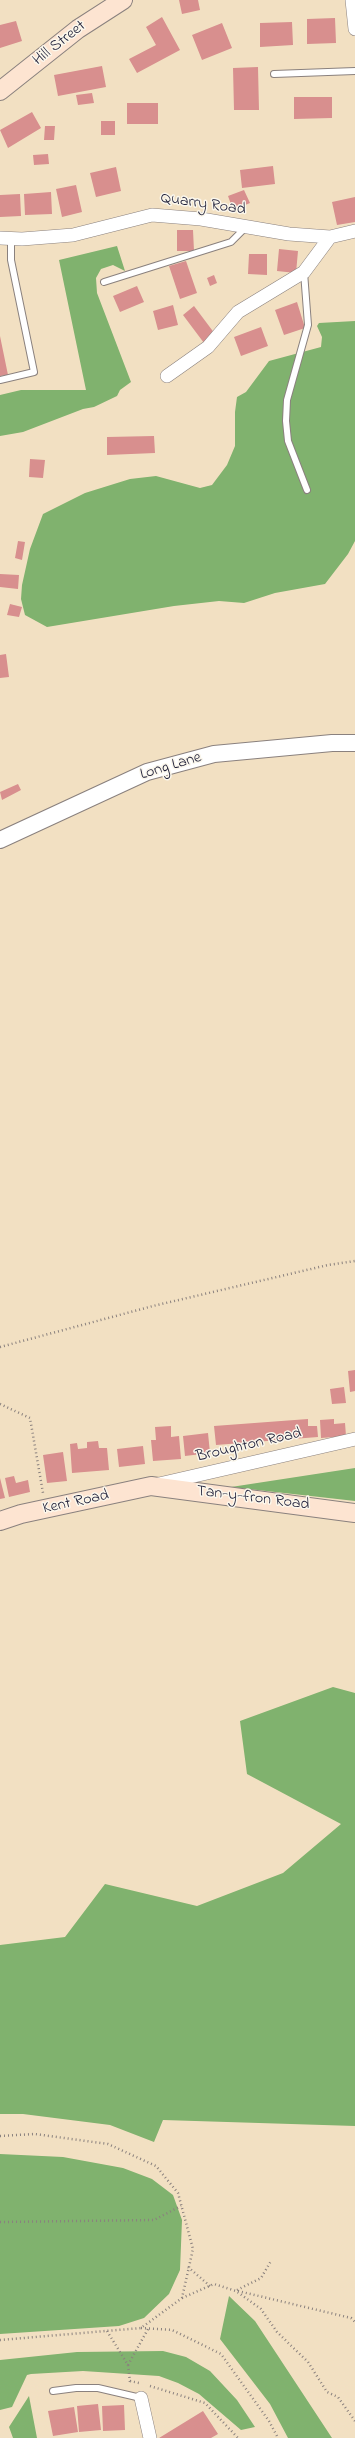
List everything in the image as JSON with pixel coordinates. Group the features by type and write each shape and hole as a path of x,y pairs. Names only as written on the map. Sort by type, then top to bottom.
{"main road":[{"name":"Hill Street","path":"0,91 78,29 123,0"},
{"name":"Kent Road","path":"0,1521 46,1509 152,1486"},
{"name":"Tan-y-fron Road","path":"152,1486 355,1513"}],"street":[{"path":"352,0 355,29"},
{"name":"Quarry Road","path":"6,238 73,235 152,215 201,219 245,228 330,237 355,231"},
{"path":"167,376 208,347 238,312 304,272 330,237"},
{"name":"Long Lane","path":"0,840 147,772 214,754 332,743 355,743"},
{"name":"Broughton Road","path":"152,1486 355,1439"},
{"path":"136,2397 150,2438"}],"lane":[{"path":"274,74 355,71"},
{"path":"104,282 231,242 245,228"},
{"path":"0,380 34,372 6,238"},
{"path":"304,272 308,325 287,400 286,421 288,441 307,490"},
{"path":"53,2391 76,2388 98,2388 136,2397"}],"path":[{"path":"0,1347 153,1306 328,1265 355,1261"},
{"path":"0,1404 30,1418 46,1509"},
{"path":"0,2136 35,2134 108,2144 156,2166 178,2193 193,2249 182,2298"},
{"path":"0,2222 154,2220 181,2206"},
{"path":"236,2291 261,2278 271,2261"},
{"path":"188,2267 210,2286"},
{"path":"140,2328 182,2298 214,2284 236,2291 351,2318 355,2322"},
{"path":"236,2291 261,2309 277,2332 308,2362 327,2392 338,2397 355,2421"},
{"path":"0,2340 140,2328 172,2330 222,2354 270,2421 278,2438"},
{"path":"128,2365 149,2329 146,2329"},
{"path":"106,2331 128,2365 130,2381 136,2397"},
{"path":"130,2381 164,2389 205,2403 238,2438"}],"green space":[{"path":"117,246 125,271 113,265 101,269 96,278 97,293 131,382 120,390 117,396 94,407 83,409 23,432 0,436 0,395 21,390 86,390 59,260"},
{"path":"355,321 355,541 348,554 325,584 275,593 244,603 219,601 174,606 47,627 25,615 21,599 22,585 30,549 43,514 85,493 130,479 156,476 200,488 212,485 227,465 235,446 235,412 237,397 246,392 269,361 321,347 322,337 317,326 319,323"},
{"path":"355,1468 355,1501 231,1487"},
{"path":"333,1687 355,1693 355,2126 163,2120 154,2142 110,2125 23,2114 0,2114 0,1945 65,1937 105,1884 197,1906 283,1873 341,1824 247,1774 240,1721"},
{"path":"0,2154 63,2157 123,2168 152,2179 173,2195 182,2220 180,2270 169,2294 144,2318 119,2326 0,2334"},
{"path":"229,2296 255,2321 332,2438 288,2438 270,2404 220,2339"},
{"path":"163,2351 186,2357 210,2371 237,2400 255,2427 241,2430 199,2394 178,2383 159,2376 83,2371 31,2374 27,2375 12,2407 0,2410 0,2360 77,2352"},
{"path":"29,2396 37,2438 13,2438 9,2427"}],"building":[{"path":"179,0 198,0 200,10 182,14"},
{"path":"162,17 180,50 137,73 129,59 156,45 146,27"},
{"path":"335,18 336,43 307,44 307,19"},
{"path":"16,21 22,41 0,48 0,25"},
{"path":"292,22 293,45 260,47 260,23"},
{"path":"222,23 232,48 202,60 192,35"},
{"path":"102,66 106,87 58,96 54,75"},
{"path":"258,67 259,110 234,110 233,68"},
{"path":"92,93 94,103 78,105 76,95"},
{"path":"294,97 332,97 332,118 294,119"},
{"path":"127,103 158,103 158,124 127,124"},
{"path":"32,112 41,128 8,148 0,130"},
{"path":"101,121 115,121 115,135 101,135"},
{"path":"45,126 55,126 54,140 44,140"},
{"path":"48,154 49,164 34,165 33,155"},
{"path":"273,166 275,184 242,188 240,170"},
{"path":"116,167 121,191 96,197 90,173"},
{"path":"76,185 82,212 62,217 56,189"},
{"path":"244,190 250,203 233,210 228,196"},
{"path":"51,192 52,214 25,215 24,194"},
{"path":"20,194 21,216 0,217 0,195"},
{"path":"355,197 355,222 337,225 332,202"},
{"path":"177,230 193,230 194,251 177,251"},
{"path":"279,249 298,251 296,273 277,271"},
{"path":"249,254 267,254 267,275 248,274"},
{"path":"186,261 197,293 180,299 169,266"},
{"path":"214,275 217,283 210,286 207,278"},
{"path":"137,286 144,302 120,312 113,296"},
{"path":"297,302 305,328 284,335 275,310"},
{"path":"173,305 178,325 158,330 153,311"},
{"path":"194,306 215,334 204,343 183,315"},
{"path":"261,327 268,346 241,356 234,337"},
{"path":"0,336 8,375 0,376"},
{"path":"154,436 155,453 107,455 107,437"},
{"path":"30,459 45,460 43,478 29,477"},
{"path":"18,541 25,542 22,560 15,558"},
{"path":"0,574 19,575 18,589 0,587"},
{"path":"10,604 22,607 19,617 7,615"},
{"path":"6,654 9,677 0,678 0,655"},
{"path":"18,784 21,790 2,800 0,792"},
{"path":"355,1370 355,1391 350,1392 348,1371"},
{"path":"344,1387 346,1403 332,1404 330,1389"},
{"path":"308,1419 308,1426 317,1426 318,1437 216,1445 214,1426"},
{"path":"334,1419 334,1424 345,1423 346,1436 321,1438 320,1420"},
{"path":"171,1426 171,1437 179,1436 181,1459 153,1461 151,1440 156,1440 155,1427"},
{"path":"208,1433 210,1453 185,1456 183,1436"},
{"path":"98,1441 99,1448 107,1448 109,1470 72,1473 70,1444 77,1443 78,1449 87,1448 87,1442"},
{"path":"143,1446 145,1464 119,1467 117,1449"},
{"path":"63,1452 67,1481 47,1483 43,1455"},
{"path":"14,1476 16,1483 28,1480 30,1492 9,1497 5,1478"},
{"path":"0,1478 5,1498 0,1499"},
{"path":"98,2404 101,2430 79,2432 77,2406"},
{"path":"124,2405 125,2430 103,2431 102,2406"},
{"path":"74,2407 78,2432 53,2436 48,2411"},
{"path":"203,2411 218,2434 211,2438 159,2438"}]}
